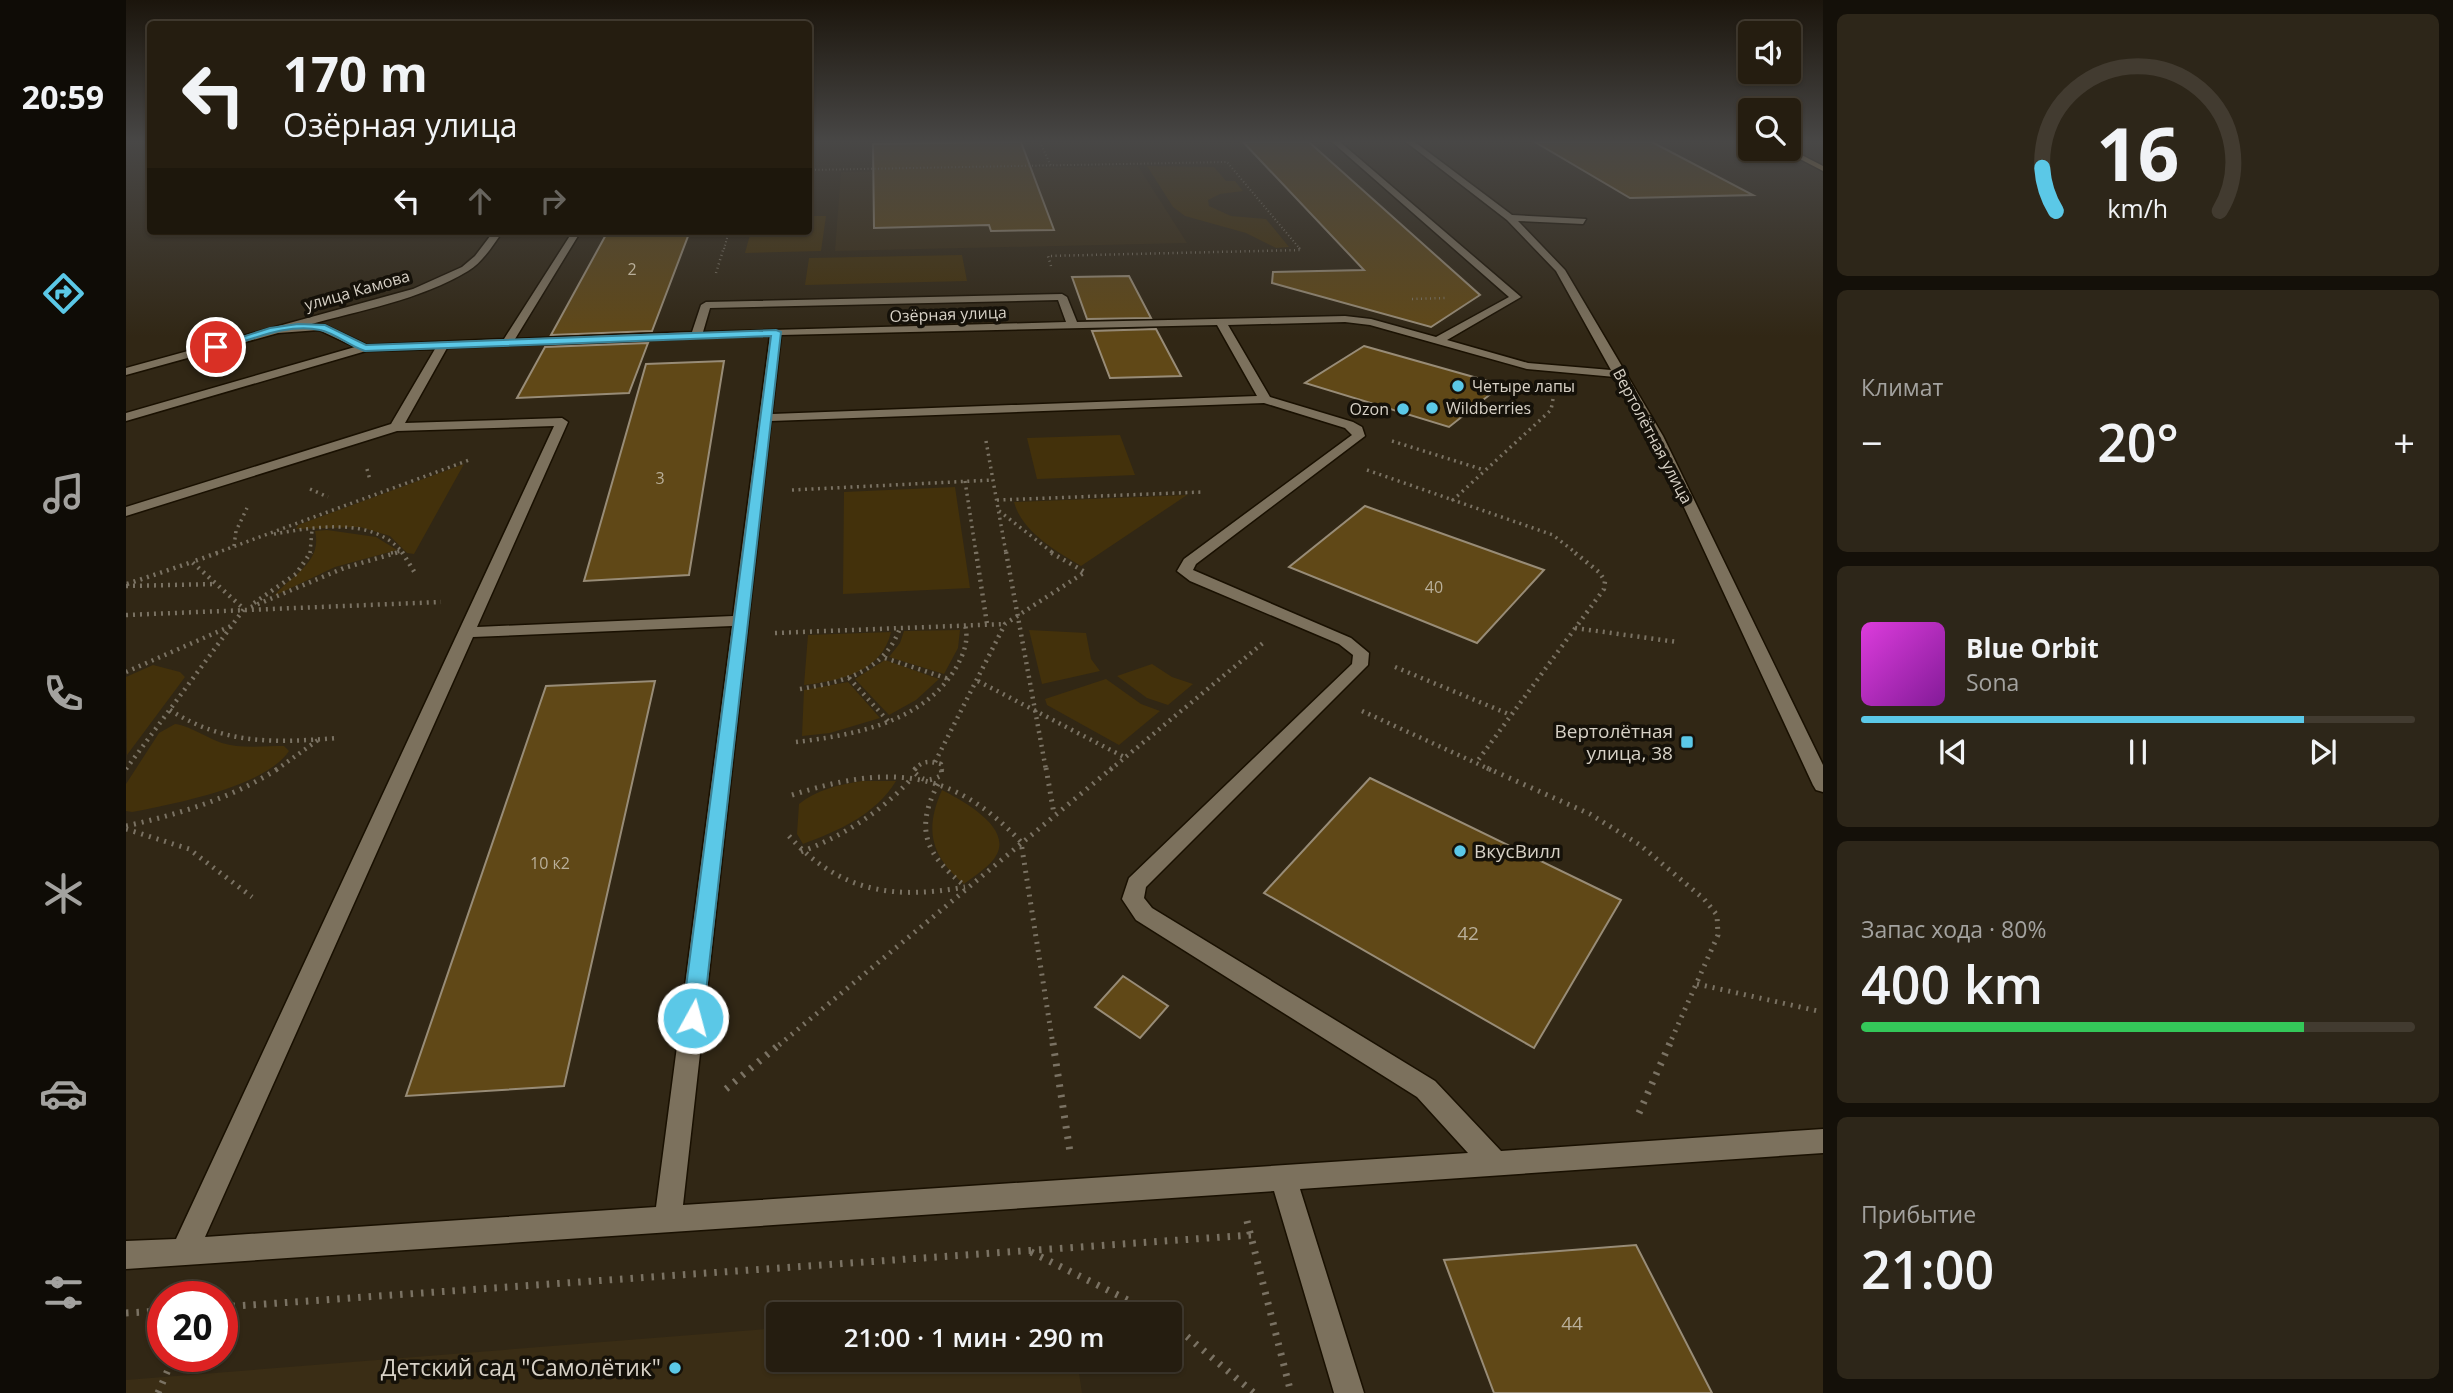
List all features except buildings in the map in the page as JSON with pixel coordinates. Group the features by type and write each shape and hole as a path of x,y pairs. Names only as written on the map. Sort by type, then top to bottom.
{"street":[{"path":"1411,207 1516,297 1437,341"},
{"name":"Вертолётная улица","path":"1496,207 1510,218 1560,270 1657,436 1823,785"},
{"path":"1510,218 1583,221"},
{"name":"улица Камова","path":"126,372 416,291 464,269 478,258 496,235"},
{"path":"508,341 574,235"},
{"path":"696,335 706,305 1062,297 1073,326"},
{"name":"Озёрная улица","path":"274,330 321,327 365,348 776,332 1345,319 1371,322 1527,366 1621,374"},
{"path":"1222,322 1265,399"},
{"path":"668,1219 776,332"},
{"path":"396,427 444,343"},
{"path":"126,417 365,348"},
{"path":"765,418 1265,399 1358,430 1359,436 1189,562 1185,570 1195,579 1345,641 1361,653 1360,665 1136,884 1133,899 1144,914 1426,1089 1495,1163"},
{"path":"126,512 396,427 562,422 184,1252"},
{"path":"466,632 740,628"},
{"path":"126,1255 1823,1141"},
{"path":"1283,1177 1349,1393"}],"path":[{"path":"1052,267 1048,256 1301,250 1265,207"},
{"path":"706,305 728,235"},
{"path":"1410,299 1452,298"},
{"path":"1452,500 1550,410 1555,390"},
{"path":"980,410 1054,815"},
{"path":"1358,430 1485,470"},
{"path":"126,585 474,458"},
{"path":"1330,458 1552,535 1599,572 1605,581 1604,589 1476,763"},
{"path":"757,492 993,480"},
{"path":"965,481 987,624"},
{"path":"997,500 1202,492"},
{"path":"234,546 236,531 244,511 252,502"},
{"path":"740,628 900,628 1005,624 1085,572 1056,556 999,510"},
{"path":"263,536 330,528 368,533 386,539 402,551 415,573"},
{"path":"126,769 244,609 283,585 296,573 312,549 312,530"},
{"path":"244,609 280,597 354,565 402,551"},
{"path":"192,562 244,609"},
{"path":"126,585 216,583"},
{"path":"126,615 481,600"},
{"path":"679,1127 1291,619"},
{"path":"935,761 1005,624"},
{"path":"796,742 831,738 888,721 922,703 957,668 965,649 965,625"},
{"path":"126,672 231,626"},
{"path":"800,689 849,678 885,658 897,643 900,628"},
{"path":"1575,628 1677,642"},
{"path":"1361,653 1511,715"},
{"path":"885,658 948,679"},
{"path":"849,678 888,721"},
{"path":"978,681 1124,757"},
{"path":"1328,696 1616,828 1704,899 1717,915 1718,935 1620,1154"},
{"path":"170,710 198,728 237,740 268,743 337,738"},
{"path":"126,827 211,804 261,780 289,763 318,740"},
{"path":"928,761 941,764 942,775 930,781 922,780 913,771 915,766 928,761"},
{"path":"792,795 843,780 869,776 922,780 970,796 990,808 1021,842 1076,1191"},
{"path":"801,852 859,826 889,803 912,778"},
{"path":"939,784 926,809 925,837 933,856 946,873 966,887"},
{"path":"126,827 189,849 252,897"},
{"path":"789,836 801,852 817,866 837,878 885,892 940,893 966,887"},
{"path":"1697,984 1818,1011"},
{"path":"1236,1180 1291,1393"},
{"path":"238,1306 1251,1236"},
{"path":"1030,1251 1132,1302"},
{"path":"126,1314 147,1312"},
{"path":"1182,1332 1254,1393"},
{"path":"158,1393 167,1372"}],"shaded area":[{"path":"838,207 1164,207 1187,243 835,251"},
{"path":"1173,207 1211,207 1231,216 1266,219 1289,247 1276,248 1246,233 1185,216"},
{"path":"812,216 826,216 821,251 745,253 750,235 812,235"},
{"path":"962,255 967,281 805,285 809,258"},
{"path":"1120,435 1135,475 1037,479 1027,438"},
{"path":"464,464 414,554 407,553 390,536 360,527 296,529 298,525"},
{"path":"955,487 970,588 843,594 844,492"},
{"path":"1187,495 1081,566 1032,531 1024,523 1014,502"},
{"path":"327,530 376,537 397,550 335,567 274,596 310,560 316,542 315,531"},
{"path":"960,630 958,648 944,674 889,657 900,643 904,631"},
{"path":"1029,630 1086,633 1091,659 1100,671 1042,684"},
{"path":"891,632 879,657 869,665 845,677 804,685 808,635"},
{"path":"885,660 939,679 916,700 889,715 855,679"},
{"path":"1152,664 1172,677 1193,684 1168,705 1147,698 1117,676"},
{"path":"153,665 180,672 185,677 127,755 126,677"},
{"path":"1106,679 1141,704 1160,711 1119,745 1047,705 1045,699"},
{"path":"848,682 880,718 830,733 802,736 804,690"},
{"path":"175,724 229,745 284,746 289,751 277,764 240,784 170,804 126,811 126,784 159,733"},
{"path":"862,781 896,781 878,803 856,820 803,844 797,834 799,804 829,788"},
{"path":"942,790 982,815 997,834 997,854 991,863 964,884 944,863 934,842 933,818"},
{"name":"Детский сад \"Самолётик\"","path":"766,1329 766,1372 1079,1372 1082,1393 126,1393 126,1380"}],"place":[{"name":"Четыре лапы","path":"1458,386"},
{"name":"Wildberries","path":"1432,408"},
{"name":"Ozon","path":"1403,409"},
{"name":"Вертолётная улица, 38","path":"1687,742"},
{"name":"ВкусВилл","path":"1460,851"},
{"name":"Детский сад \"Самолётик\"","path":"675,1368"}],"route":[{"path":"216,347 274,330 298,327 321,327 365,348 776,332 693,1018"}]}
